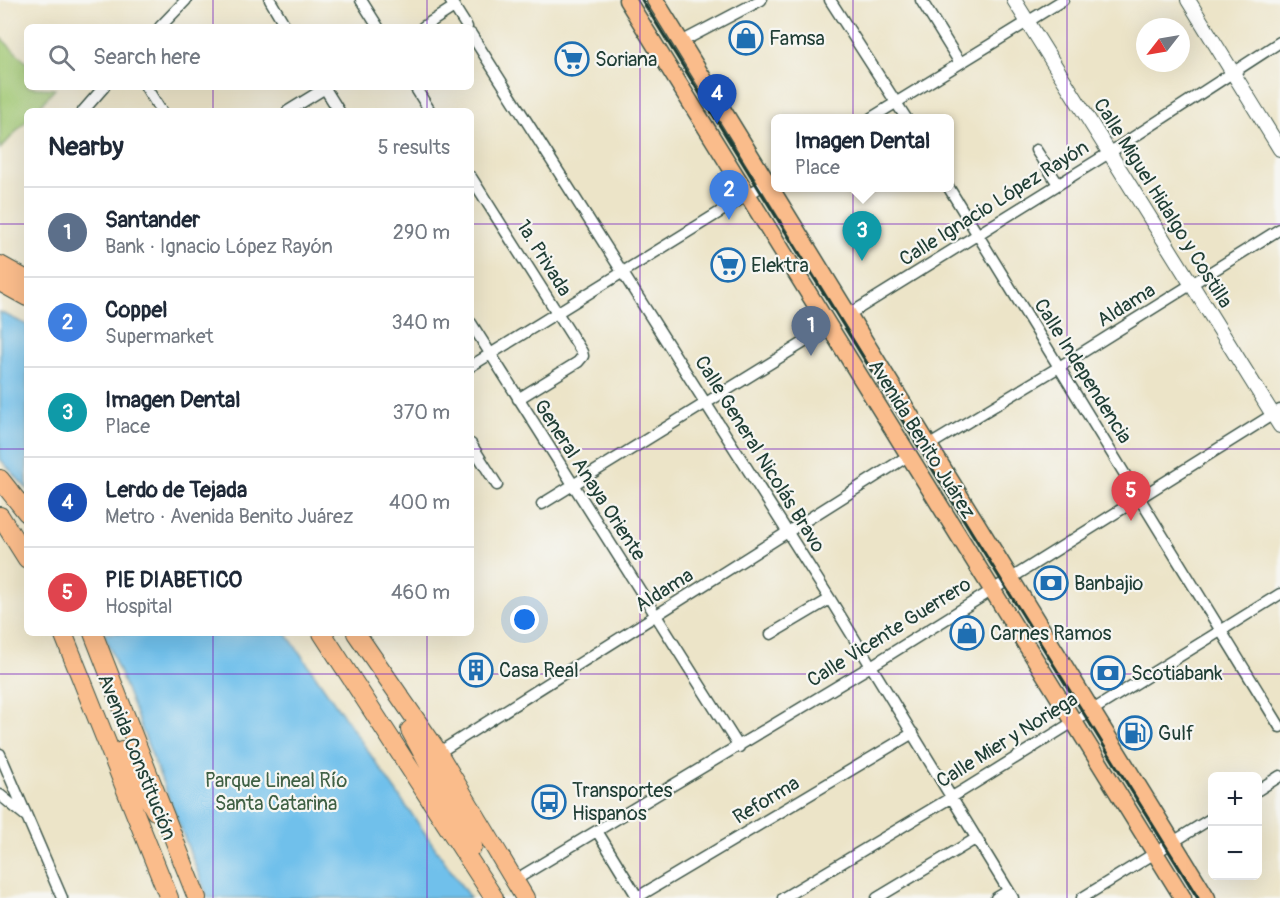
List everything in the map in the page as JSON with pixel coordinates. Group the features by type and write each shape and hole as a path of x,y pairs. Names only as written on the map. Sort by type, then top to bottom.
{"highway":[{"path":"1,271 24,279"},
{"path":"1,271 24,294"},
{"path":"0,479 24,509"},
{"path":"0,516 24,554"},
{"name":"Avenida Constitución","path":"64,636 169,898"},
{"name":"Avenida Constitución","path":"94,636 197,898"},
{"path":"324,636 494,898"},
{"path":"356,636 438,753 525,898"},
{"path":"356,636 432,767 499,898"},
{"path":"87,690 100,706 136,780 178,849"}],"main road":[{"name":"Avenida Benito Juárez","path":"627,0 1183,898"},
{"name":"Avenida Benito Juárez","path":"655,0 771,180"},
{"name":"Avenida Benito Juárez","path":"778,192 848,315 1207,898"}],"street":[{"path":"163,24 186,0"},
{"path":"270,0 284,24"},
{"path":"361,0 376,24"},
{"path":"681,42 761,0"},
{"path":"830,0 903,114"},
{"path":"921,0 960,63"},
{"name":"Calle Miguel Hidalgo y Costilla","path":"1014,0 1192,285 1278,417"},
{"path":"878,114 1063,0"},
{"path":"1188,0 1280,149"},
{"path":"427,24 452,3 465,24"},
{"name":"Calle General Nicolás Bravo","path":"474,39 830,598 1011,894"},
{"name":"Calle Ignacio López Rayón","path":"848,315 1109,153 1280,42"},
{"path":"86,108 101,90"},
{"path":"148,90 159,108"},
{"path":"293,108 320,90"},
{"path":"327,90 337,108"},
{"path":"417,90 428,108"},
{"path":"1036,150 1058,184"},
{"path":"474,364 771,180"},
{"name":"1a. Privada","path":"474,182 582,352 581,359 518,399"},
{"name":"Calle Independencia","path":"951,192 1222,629 1280,727"},
{"name":"Aldama","path":"928,446 1059,368 1280,229"},
{"path":"1,271 24,271"},
{"path":"542,504 829,327"},
{"name":"General Anaya Oriente","path":"474,328 739,747"},
{"name":"Calle Vicente Guerrero","path":"515,880 739,747 991,590 1278,417"},
{"path":"474,449 497,484"},
{"name":"Aldama","path":"438,753 908,456"},
{"name":"Calle Mier y Noriega","path":"783,898 952,797 1280,594"},
{"path":"771,634 830,598"},
{"name":"Reforma","path":"637,898 913,733"},
{"path":"0,754 62,898"},
{"path":"1262,787 1280,776"},
{"path":"0,795 28,818"},
{"path":"1082,898 1208,820"},
{"path":"597,831 637,898"},
{"path":"878,898 977,838"},
{"path":"996,898 1011,894"}],"green space":[{"path":"0,37 24,60 24,90 54,90 38,108 24,108 24,123 0,149"}],"water":[{"path":"0,312 24,324 24,486 0,459"},
{"name":"Parque Lineal Río Santa Catarina","path":"105,636 288,636 470,898 208,898"}],"railway":[{"path":"642,0 1198,898"}],"place":[{"name":"Famsa","path":"746,38"},
{"name":"Soriana","path":"572,59"},
{"name":"Lerdo de Tejada","path":"717,124"},
{"name":"Coppel","path":"729,220"},
{"name":"Imagen Dental","path":"862,261"},
{"name":"Elektra","path":"728,265"},
{"name":"Santander","path":"811,356"},
{"name":"PIE DIABETICO","path":"1131,521"},
{"name":"Banbajio","path":"1051,583"},
{"name":"Carnes Ramos","path":"967,633"},
{"name":"Casa Real","path":"476,670"},
{"name":"Scotiabank","path":"1108,673"},
{"name":"Gulf","path":"1135,733"},
{"name":"Transportes Hispanos","path":"549,802"}]}
